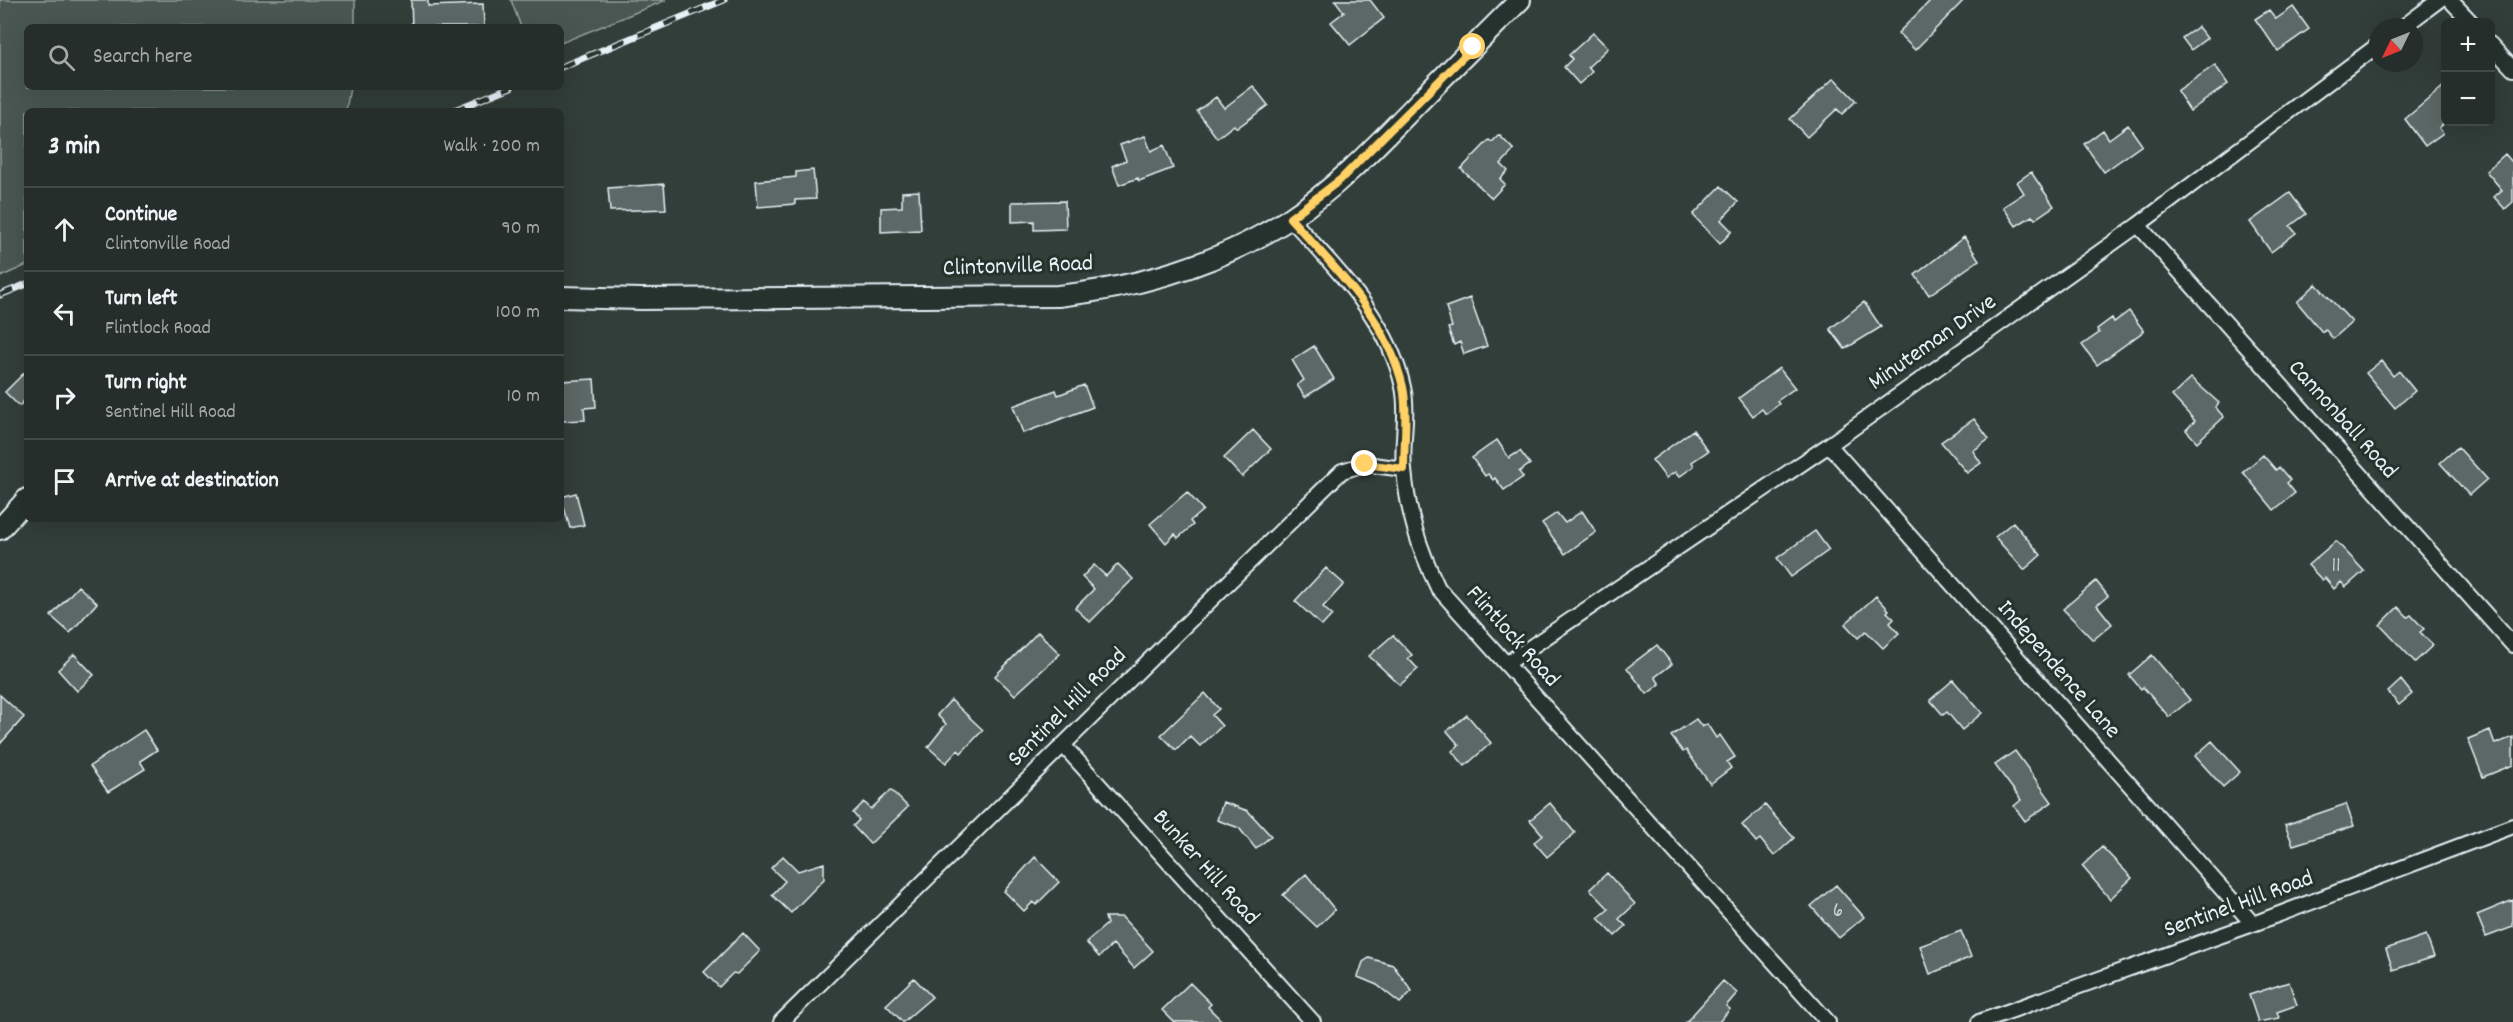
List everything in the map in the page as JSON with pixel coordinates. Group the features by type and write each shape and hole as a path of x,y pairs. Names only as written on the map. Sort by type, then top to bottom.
{"street":[{"name":"Clintonville Road","path":"564,297 652,299 1007,297 1085,293 1151,280 1201,265 1255,239 1290,218 1340,180 1520,0"},
{"path":"2415,18 2439,0"},
{"path":"2450,0 2467,18"},
{"path":"2495,49 2513,69"},
{"name":"Minuteman Drive","path":"1506,664 1829,445 2138,225 2369,52"},
{"name":"Flintlock Road","path":"1290,218 1353,288 1386,337 1404,388 1404,469 1418,544 1438,588 1828,1022"},
{"name":"Cannonball Road","path":"2138,225 2513,645"},
{"name":"Independence Lane","path":"1829,445 2253,924"},
{"name":"Sentinel Hill Road","path":"781,1022 796,1017 1064,745 1341,471 1365,464 1404,469"},
{"path":"0,529 24,502"},
{"name":"Bunker Hill Road","path":"1064,745 1313,1022"},
{"name":"Sentinel Hill Road","path":"1979,1022 2253,924 2513,826"}],"shaded area":[{"path":"0,0 355,0 355,24 24,24 24,90 350,90 346,108 24,108 24,266 0,277"},
{"path":"511,0 666,0 564,42 564,24 520,24"}],"building":[{"path":"411,0 428,0 428,6 483,4 484,24 412,24"},
{"path":"1335,0 1370,0 1384,18 1350,45 1331,22 1344,12"},
{"path":"1931,0 1964,0 1915,50 1898,33"},
{"path":"2293,7 2309,29 2278,51 2255,19 2269,10 2276,19"},
{"path":"2198,27 2207,38 2191,50 2182,38"},
{"path":"1593,33 1608,48 1588,67 1592,72 1579,84 1564,67 1572,59 1569,55"},
{"path":"2215,65 2228,84 2190,111 2177,91"},
{"path":"1834,78 1856,101 1842,114 1837,109 1807,137 1790,119"},
{"path":"1253,86 1268,105 1237,128 1234,125 1217,138 1197,111 1216,97 1224,108"},
{"path":"2441,88 2441,126 2439,128 2443,133 2425,146 2405,119"},
{"path":"2128,125 2142,145 2104,172 2084,144 2103,130 2109,139"},
{"path":"1499,135 1514,150 1501,164 1508,171 1500,179 1505,184 1492,198 1461,169 1489,140 1492,142"},
{"path":"1145,136 1151,151 1164,145 1173,168 1139,181 1138,178 1119,185 1112,166 1126,160 1120,145"},
{"path":"2505,154 2513,163 2513,202 2505,209 2494,197 2502,190 2486,171"},
{"path":"813,170 816,199 795,200 795,204 758,207 756,181 796,177 796,172"},
{"path":"2031,172 2054,206 2035,219 2032,216 2016,226 2003,207 2024,193 2017,182"},
{"path":"664,184 666,209 610,211 608,188"},
{"path":"1721,186 1738,202 1721,220 1732,231 1720,244 1693,215"},
{"path":"919,191 921,230 881,232 881,208 902,207 902,192"},
{"path":"2290,193 2306,214 2290,226 2296,233 2271,252 2250,222"},
{"path":"1065,201 1066,229 1034,230 1034,221 1012,222 1012,202"},
{"path":"1964,237 1979,260 1929,295 1915,275"},
{"path":"2316,284 2352,322 2333,339 2325,329 2322,332 2297,302"},
{"path":"1470,298 1487,346 1464,354 1460,342 1454,345 1448,328 1452,327 1446,307"},
{"path":"1864,302 1881,327 1845,349 1830,329"},
{"path":"2129,311 2144,331 2097,365 2082,345 2099,333 2097,329 2112,318 2114,322"},
{"path":"1314,346 1334,379 1305,397 1297,385 1304,380 1292,360"},
{"path":"2381,361 2393,376 2399,371 2415,391 2395,408 2366,373"},
{"path":"1779,368 1795,388 1777,401 1779,404 1766,414 1762,409 1753,416 1739,398"},
{"path":"24,373 24,401 19,406 5,392"},
{"path":"2191,378 2219,403 2215,407 2224,417 2197,442 2186,430 2195,421 2172,396"},
{"path":"594,379 596,407 584,408 585,420 564,421 564,381"},
{"path":"1084,385 1093,407 1023,433 1013,406 1056,390 1058,395"},
{"path":"1974,419 1989,439 1973,451 1981,463 1967,473 1941,442"},
{"path":"1253,430 1271,449 1242,477 1224,458"},
{"path":"1693,430 1708,451 1692,462 1694,466 1679,477 1675,472 1666,478 1652,460"},
{"path":"1497,440 1509,458 1520,451 1530,464 1519,472 1523,477 1504,490 1495,478 1493,480 1488,474 1485,476 1472,458"},
{"path":"2458,447 2487,479 2469,495 2440,463"},
{"path":"2263,455 2276,470 2279,467 2290,480 2287,483 2295,493 2274,510 2243,472"},
{"path":"1187,492 1203,510 1190,521 1193,525 1178,538 1175,534 1166,543 1150,524"},
{"path":"576,493 584,525 570,528 564,507 564,496"},
{"path":"1582,511 1596,532 1565,554 1542,523 1557,513 1565,523"},
{"path":"2013,522 2041,555 2024,570 1995,537"},
{"path":"1815,531 1829,550 1791,577 1777,558"},
{"path":"2336,541 2364,571 2346,587 2341,582 2334,589 2325,578 2322,580 2308,565"},
{"path":"1118,564 1133,579 1090,622 1075,608 1094,589 1082,577 1094,565 1106,576"},
{"path":"1326,568 1344,584 1323,607 1332,615 1322,626 1295,601"},
{"path":"2096,581 2108,596 2097,605 2112,624 2093,640 2063,609"},
{"path":"78,586 97,603 70,633 51,616"},
{"path":"1876,596 1889,610 1887,612 1894,619 1890,623 1899,633 1883,648 1866,631 1858,638 1845,624"},
{"path":"2398,607 2408,617 2411,615 2424,629 2420,632 2433,645 2415,662 2380,625"},
{"path":"1038,632 1060,654 1015,695 995,676"},
{"path":"1393,635 1412,655 1408,658 1418,669 1400,685 1369,656"},
{"path":"1657,645 1672,664 1655,677 1660,684 1647,694 1627,668"},
{"path":"74,654 94,675 77,691 58,670"},
{"path":"2152,655 2190,700 2169,717 2143,687 2141,689 2129,675"},
{"path":"1953,680 1982,713 1962,730 1947,712 1943,715 1930,700"},
{"path":"2401,680 2412,694 2399,705 2388,692"},
{"path":"1205,693 1219,709 1212,715 1222,726 1200,746 1190,736 1176,750 1161,735"},
{"path":"0,695 24,717 0,744"},
{"path":"951,700 983,730 961,753 958,750 946,763 928,747 946,724 937,715"},
{"path":"1467,715 1491,743 1465,766 1452,751 1459,745 1447,731"},
{"path":"1696,719 1702,727 1707,724 1716,738 1720,735 1735,757 1727,762 1731,768 1710,784 1686,750 1683,752 1671,736"},
{"path":"144,730 157,750 140,761 145,769 108,792 90,766"},
{"path":"2490,730 2495,744 2513,737 2513,765 2483,777 2468,739"},
{"path":"2212,741 2240,772 2223,787 2195,756"},
{"path":"2015,751 2052,802 2025,821 2014,806 2021,800 1995,765"},
{"path":"891,790 908,807 870,844 853,826 859,820 853,813 864,802 871,809"},
{"path":"1223,802 1248,811 1271,836 1256,849 1239,828 1217,820"},
{"path":"1550,803 1575,833 1547,857 1534,842 1543,835 1530,820"},
{"path":"2346,804 2354,826 2293,845 2285,825"},
{"path":"1765,805 1794,838 1774,856 1760,839 1756,842 1742,825"},
{"path":"2102,847 2132,878 2110,899 2082,866"},
{"path":"783,856 798,871 824,863 824,879 791,913 772,895 785,881 771,868"},
{"path":"1035,857 1059,882 1036,905 1033,902 1024,911 1004,891"},
{"path":"1607,873 1635,904 1619,919 1626,926 1615,936 1598,918 1609,909 1590,889"},
{"path":"1306,874 1335,910 1317,927 1283,895"},
{"path":"1836,885 1864,917 1839,938 1811,906"},
{"path":"2513,900 2513,927 2486,937 2477,915"},
{"path":"1105,917 1122,917 1153,951 1134,968 1113,944 1099,957 1086,942 1107,924"},
{"path":"1961,931 1971,957 1930,974 1920,946"},
{"path":"743,933 760,951 737,974 733,973 719,987 704,972"},
{"path":"2426,935 2434,957 2393,970 2386,949"},
{"path":"1369,958 1393,965 1412,991 1400,1003 1377,985 1358,977 1363,962"},
{"path":"914,978 932,997 903,1022 886,1005"},
{"path":"1723,981 1737,993 1726,1006 1730,1009 1719,1022 1686,1022"},
{"path":"2289,982 2297,1005 2277,1012 2279,1018 2258,1022 2249,995"},
{"path":"1190,983 1211,1004 1208,1007 1223,1022 1174,1022 1162,1010"}],"railway":[{"path":"564,66 724,0"},
{"path":"459,108 504,90"},
{"path":"0,295 24,285"}],"route":[{"path":"1365,464 1404,469 1404,388 1386,337 1353,288 1290,218 1340,180 1473,47"}]}
